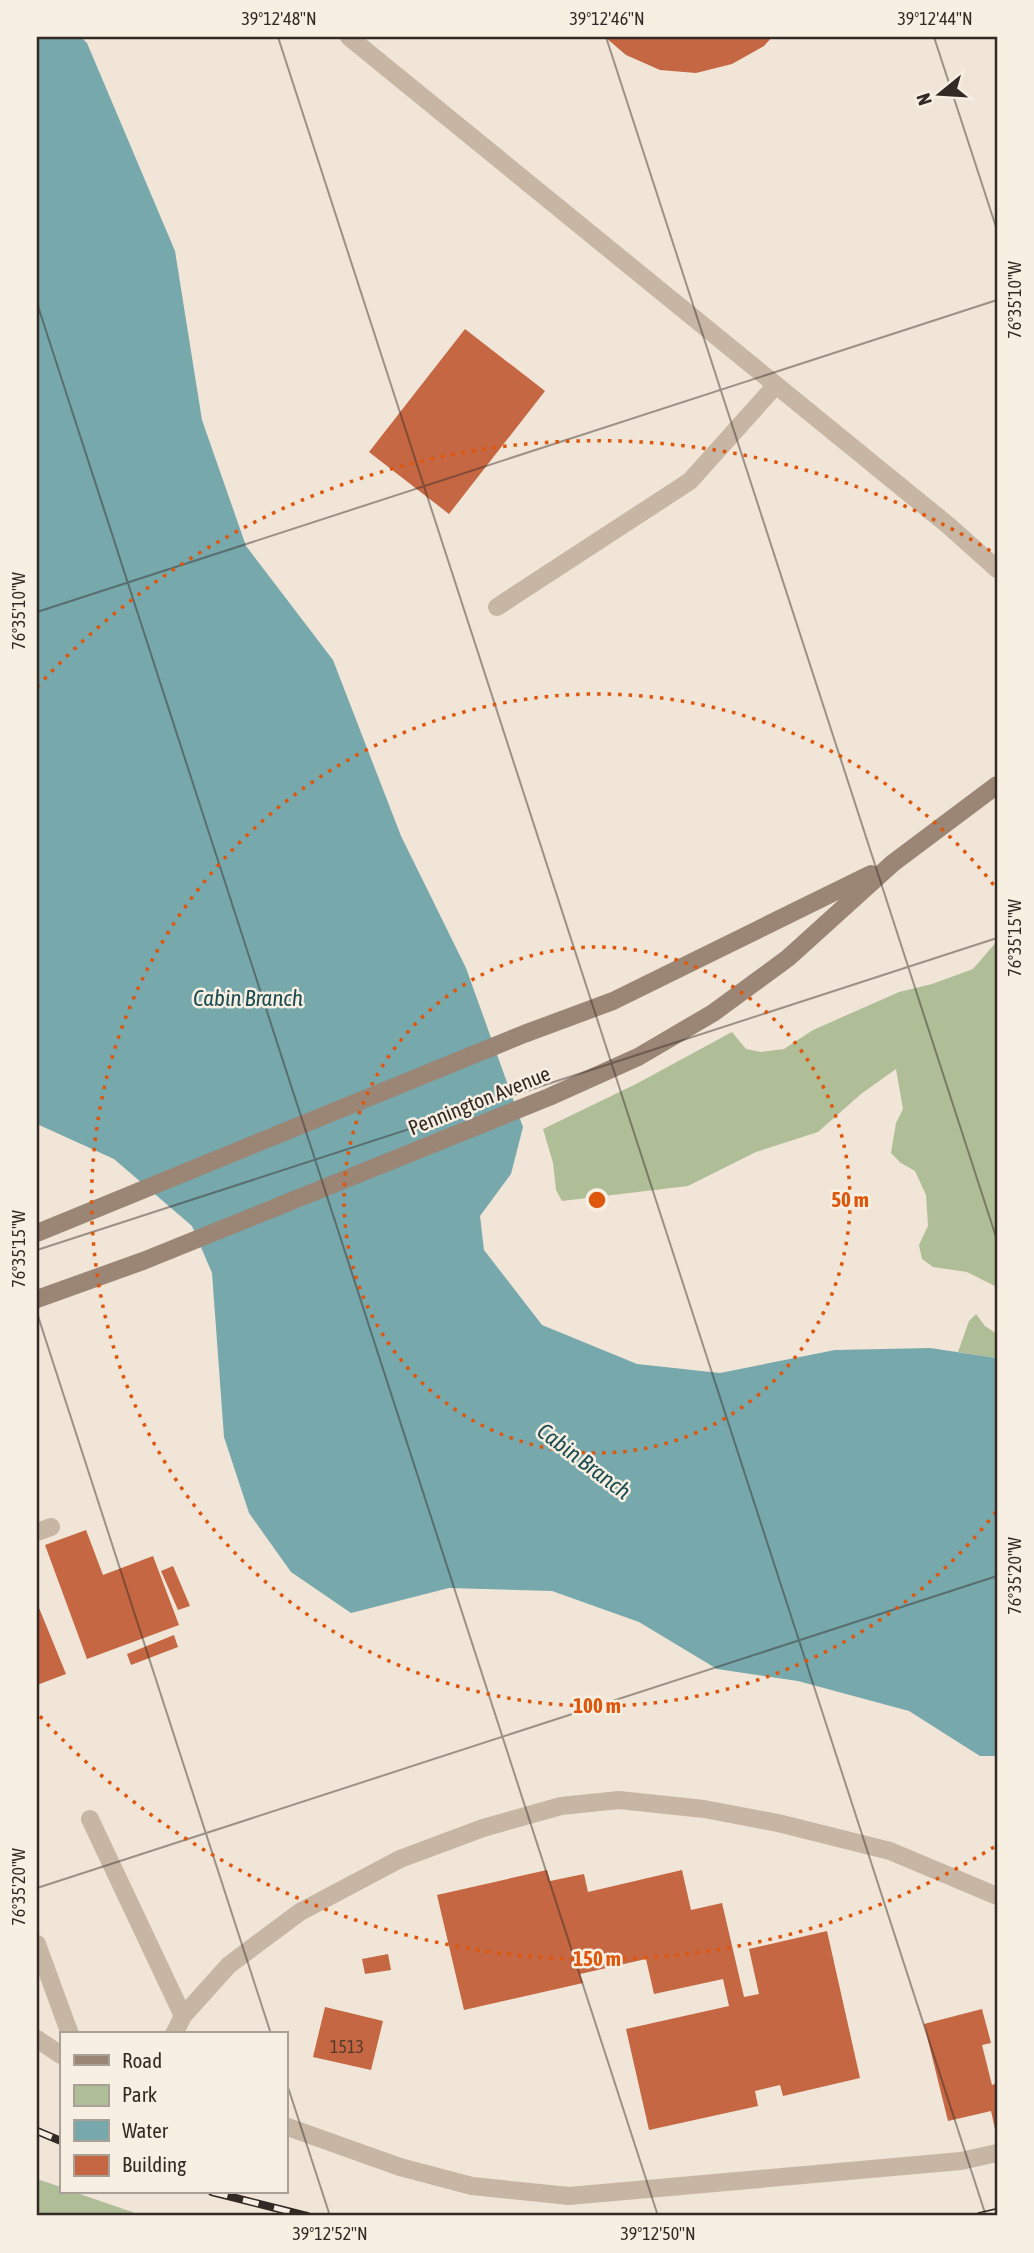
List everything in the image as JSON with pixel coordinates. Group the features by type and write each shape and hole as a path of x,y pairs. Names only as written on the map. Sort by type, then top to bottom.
{"main road":[{"name":"Pennington Avenue","path":"37,1299 143,1261 549,1097 638,1057 713,1013 788,958 893,863 997,785"},
{"name":"Pennington Avenue","path":"37,1233 524,1034 614,1001 893,863"}],"lane":[{"path":"349,37 950,526 997,569"},
{"path":"497,607 690,481 776,385"},
{"path":"175,2032 183,2016 229,1965 300,1912 400,1858 483,1828 561,1806 619,1800 704,1809 778,1823 890,1851 997,1896"},
{"path":"90,1819 183,2016"},
{"path":"37,1944 68,2032"},
{"path":"37,2039 60,2054"},
{"path":"287,2127 400,2167 472,2186 569,2196 961,2161 997,2153"}],"green space":[{"path":"997,941 997,1287 967,1272 933,1267 922,1259 919,1245 928,1226 926,1195 915,1171 891,1153 896,1123 903,1109 896,1069 861,1094 818,1132 756,1152 688,1186 562,1201 556,1190 553,1163 543,1129 636,1084 732,1032 746,1049 761,1052 784,1049 813,1030 899,992 932,984 973,969"},
{"path":"976,1314 985,1326 997,1334 997,1358 958,1352 969,1321"},
{"path":"37,2179 60,2187 60,2194 80,2194 144,2216 37,2216"}],"water":[{"name":"Cabin Branch","path":"37,37 81,37 87,43 175,251 202,420 246,546 333,660 401,836 466,968 523,1127 511,1174 480,1216 484,1250 542,1325 637,1364 720,1373 835,1350 930,1348 997,1358 997,1756 980,1756 909,1711 798,1681 717,1669 639,1622 552,1591 449,1588 351,1613 291,1572 249,1513 224,1437 212,1273 192,1226 114,1159 37,1124"}],"building":[{"path":"605,37 772,37 764,46 732,64 696,73 660,70 626,55"},
{"path":"465,329 545,391 449,514 369,452"},
{"path":"86,1530 103,1575 153,1556 179,1625 87,1659 45,1545"},
{"path":"173,1566 190,1606 178,1610 161,1571"},
{"path":"37,1603 66,1674 37,1685"},
{"path":"174,1635 178,1647 131,1665 127,1654"},
{"path":"547,1870 550,1881 584,1874 588,1892 682,1870 691,1910 722,1903 744,1997 759,1994 749,1949 827,1931 860,2078 783,2096 780,2085 755,2091 758,2106 649,2130 626,2029 729,2006 723,1979 654,1994 646,1959 580,1974 583,1983 464,2010 437,1895"},
{"path":"388,1954 391,1970 365,1974 362,1959"},
{"path":"325,2007 383,2021 371,2070 313,2057"},
{"path":"982,2009 991,2043 982,2045 992,2085 997,2083 997,2129 991,2111 948,2121 924,2024"}],"railway":[{"path":"37,2131 60,2141"},
{"path":"220,2194 307,2216"},
{"path":"980,2216 997,2212"}]}
